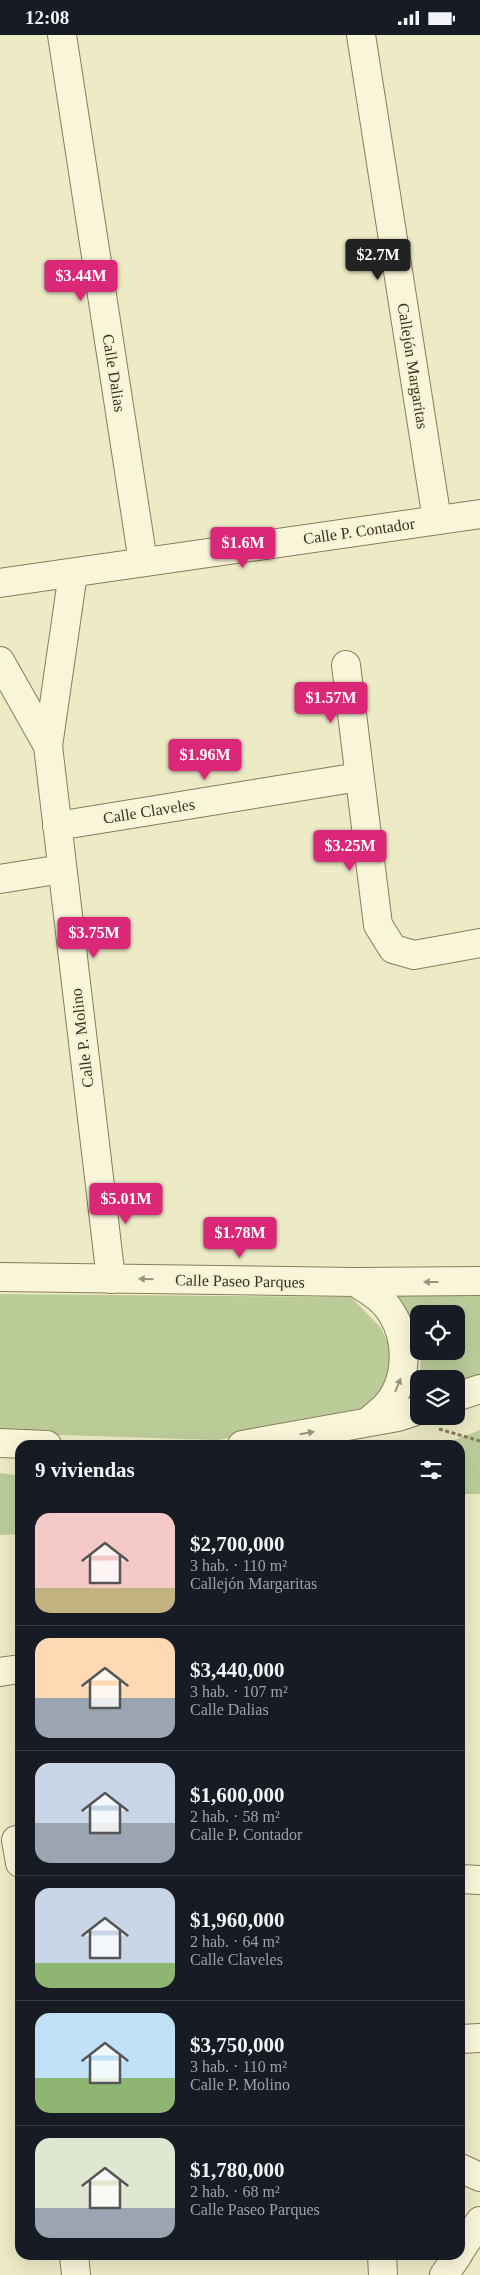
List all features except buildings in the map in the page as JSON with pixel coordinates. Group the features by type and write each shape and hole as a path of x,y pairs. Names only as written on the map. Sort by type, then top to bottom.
{"street":[{"name":"Calle Dalias","path":"62,35 143,563"},
{"name":"Callejón Margaritas","path":"361,35 437,520"},
{"name":"Calle P. Contador","path":"0,583 480,514"},
{"path":"48,746 73,573"},
{"name":"Calle P. Molino","path":"0,661 48,746 111,1279"},
{"path":"346,665 378,925 393,949 414,955 480,943"},
{"name":"Calle Claveles","path":"57,826 359,777"},
{"path":"0,879 62,869"},
{"name":"Calle Paseo Parques","path":"0,1277 354,1282 480,1281"},
{"path":"354,1282 376,1295 392,1313 402,1336 404,1352 399,1385 386,1406 368,1422"},
{"path":"465,1394 480,1389"},
{"path":"269,1440 398,1417 410,1413"},
{"path":"0,1443 15,1444"},
{"path":"0,1671 15,1670"},
{"path":"465,1879 480,1880"},
{"path":"465,2039 480,2038"},
{"path":"465,2170 480,2177"},
{"path":"465,2244 480,2221"},
{"path":"74,2260 76,2275"},
{"path":"382,2260 384,2275"},
{"path":"444,2275 454,2260"}],"green space":[{"path":"480,1290 480,1380 465,1384 465,1370 420,1370 421,1360 465,1360 465,1305 410,1305 410,1319 395,1294"},
{"path":"0,1294 351,1297 381,1328 391,1349 388,1388 356,1416 217,1440 0,1433"},
{"path":"480,1430 480,1494 465,1494 465,1440 455,1440"},
{"path":"0,1473 15,1475 15,1534 0,1535"}]}
